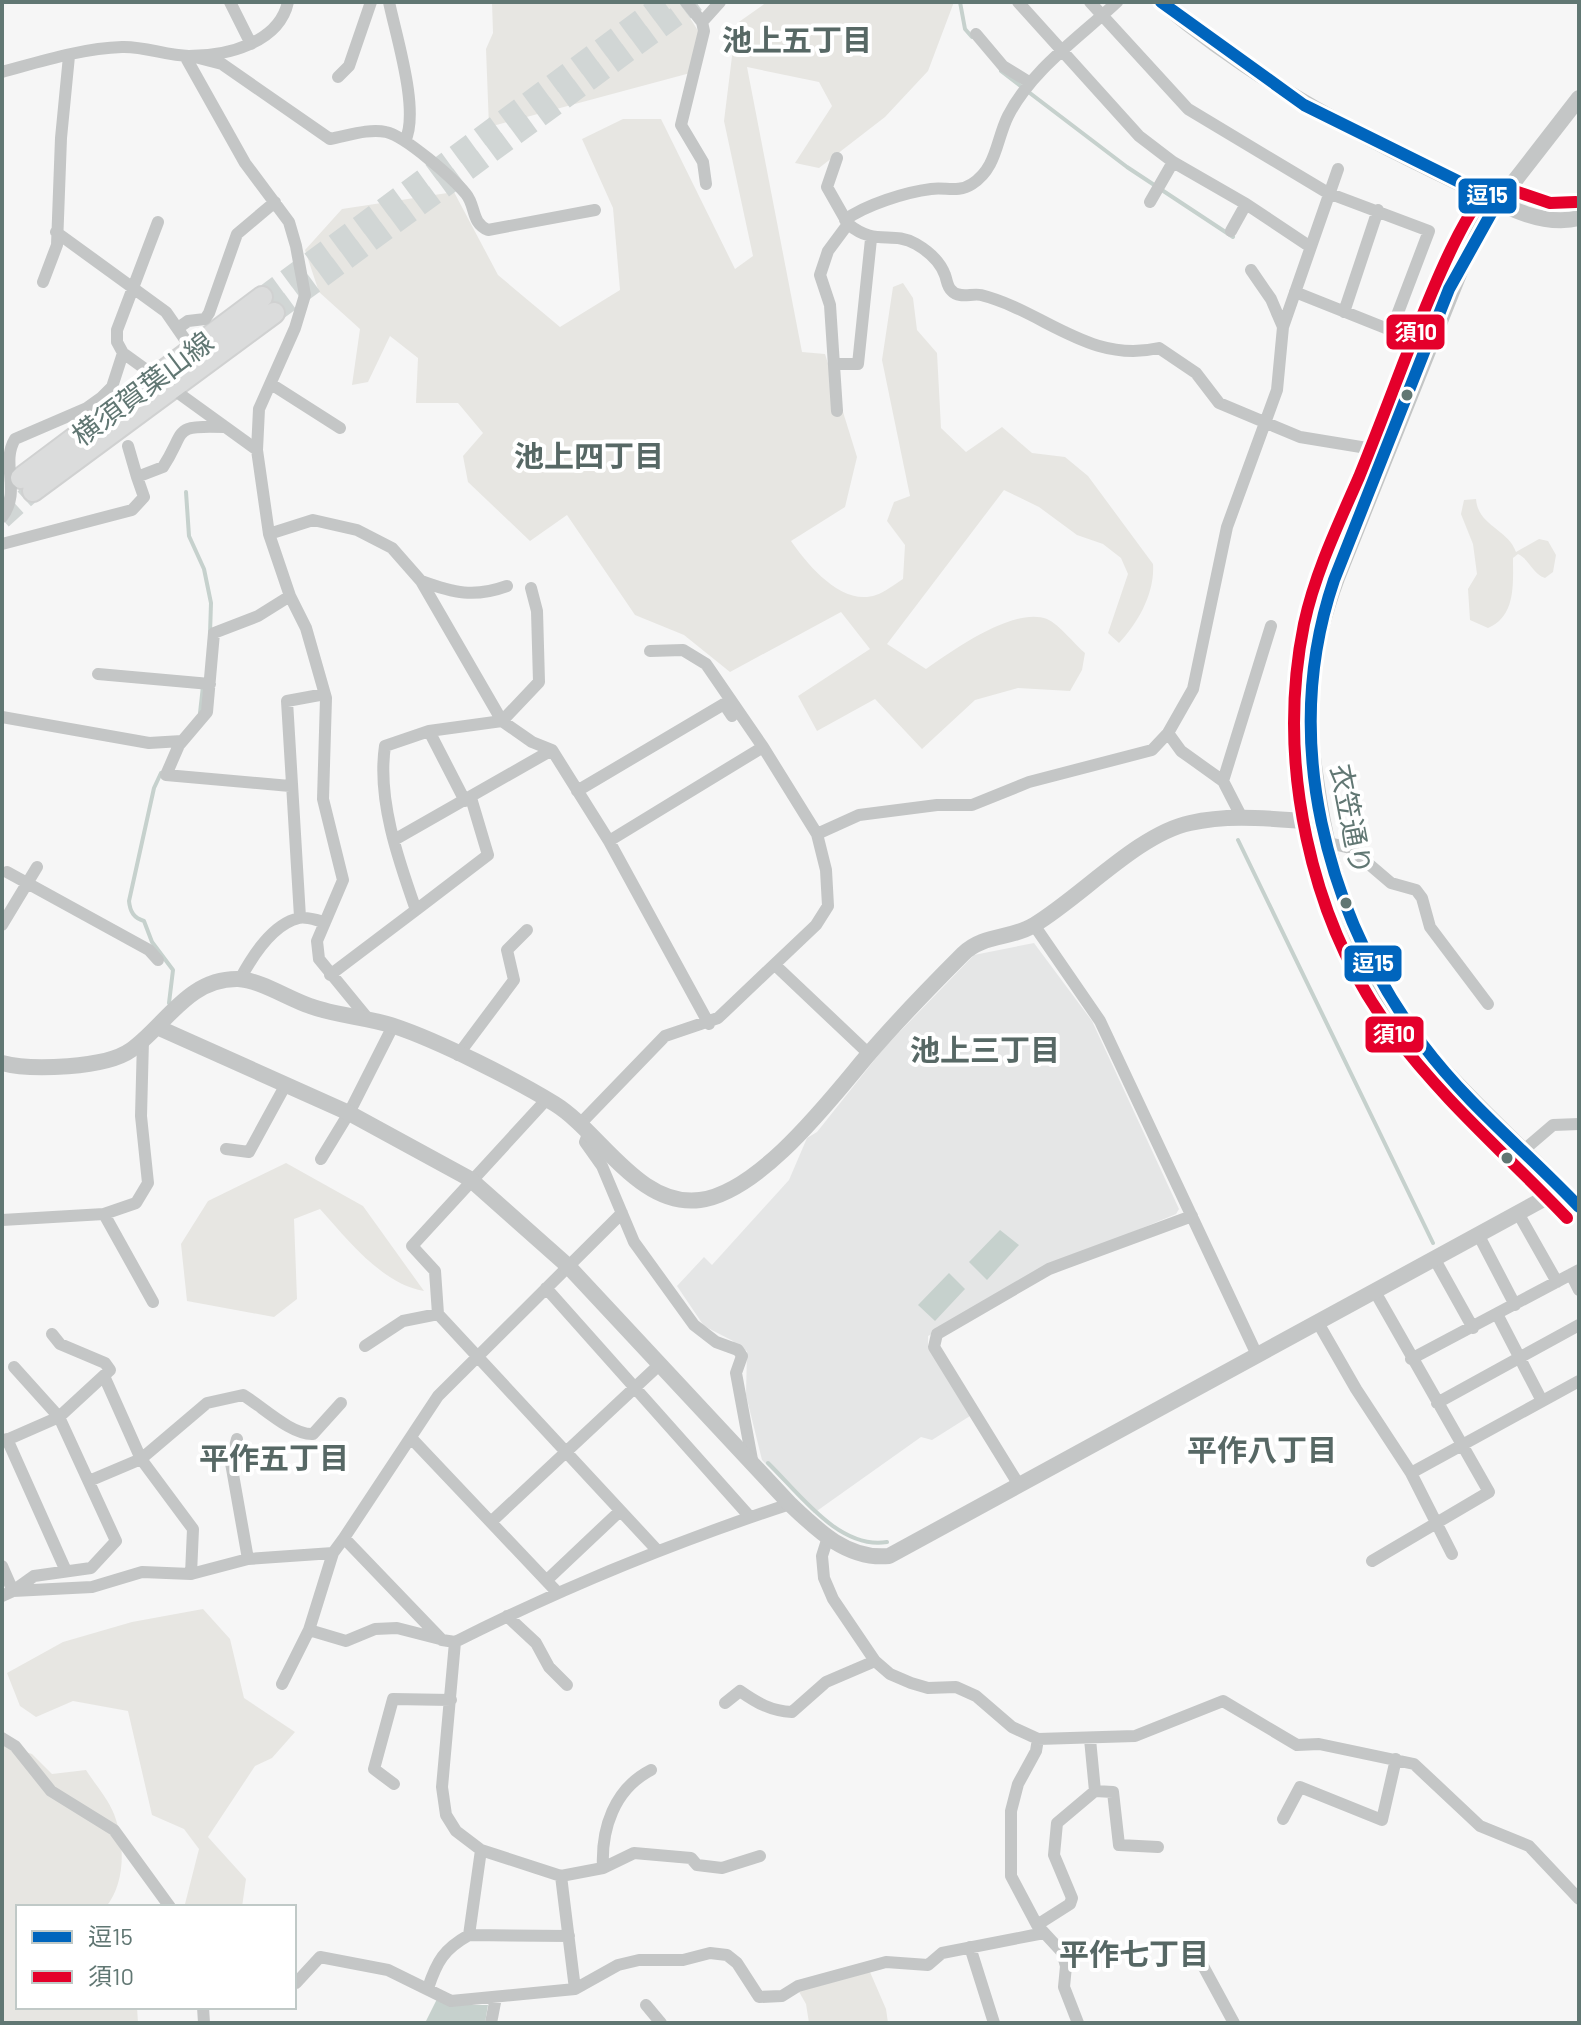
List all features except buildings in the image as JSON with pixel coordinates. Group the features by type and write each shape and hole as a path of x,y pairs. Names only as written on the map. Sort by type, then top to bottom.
{"main road":[{"name":"横須賀葉山線","path":"16,480 165,383 268,305 193,351 165,383"}],"street":[{"path":"230,2 251,44"},
{"path":"188,56 251,44 275,30 285,17 288,2"},
{"path":"338,77 349,66 371,2"},
{"path":"389,2 405,75 410,131 405,141"},
{"path":"686,2 702,22"},
{"path":"706,184 703,162 681,125 701,55 702,22 720,2"},
{"path":"1018,2 1139,136 1173,162 1246,204 1309,246"},
{"path":"1090,2 1188,109 1328,193 1429,231 1391,331"},
{"path":"837,411 830,305 820,275 828,251 846,222 880,202 931,189 954,191 971,185 987,171 1007,118 1029,82 1117,2"},
{"path":"1161,2 1237,61 1304,105 1532,216 1569,221 1579,218"},
{"path":"976,34 1003,66 1029,82"},
{"path":"2,72 123,46 188,56 222,64 330,139 386,131 405,141 468,196 475,219 488,230 595,210"},
{"path":"43,282 57,245 69,56"},
{"path":"188,56 245,163 289,222 305,295 259,409 257,450 269,534 290,596 306,628 325,694 328,727 323,799 343,880 317,941 319,959 369,1020"},
{"name":"衣笠通り","path":"1579,98 1479,230 1428,345 1320,625 1311,686 1312,749 1325,842 1349,918 1385,994 1426,1049 1579,1207"},
{"path":"837,158 827,187 846,222 871,239 902,239 916,244 936,259 949,290 955,294 979,295 1045,321 1063,334 1118,351 1128,353 1159,348 1196,373 1219,403 1300,437 1367,448 1385,456"},
{"path":"1150,202 1173,162"},
{"path":"817,834 859,815 937,805 972,805 1043,778 1152,750 1168,733 1193,689 1227,527 1277,390 1283,327 1338,169"},
{"path":"178,328 205,319 237,234 275,202"},
{"path":"1231,231 1246,204"},
{"path":"1344,312 1378,210"},
{"path":"158,222 135,291 117,330 117,342 123,353 257,450"},
{"path":"56,232 166,312 193,351"},
{"path":"834,364 858,364 861,303 871,239"},
{"path":"1251,270 1271,299 1283,327"},
{"path":"1295,292 1428,345"},
{"path":"2,517 10,504 16,480 4,456 15,439 87,408 101,398 112,387 123,353"},
{"path":"271,384 340,428"},
{"path":"137,477 163,467 173,442 194,425 225,427"},
{"path":"2,544 132,510 144,497 128,446"},
{"path":"269,534 313,520 357,530 392,548 421,581 502,721 532,742 552,750 609,841 709,1024"},
{"path":"421,581 446,590 483,595 507,586"},
{"path":"416,910 394,840 381,771 385,746 429,731 502,721 539,682 537,611 531,588"},
{"path":"290,596 258,616 214,633 207,712 182,741 166,775 290,786"},
{"path":"1223,781 1271,626"},
{"path":"650,651 683,650 706,664 817,834 826,870 828,906 816,925 709,1024 665,1036 584,1129 585,1142 602,1166 634,1242 694,1325 716,1342 738,1350 742,1356 736,1373 754,1466"},
{"path":"98,674 210,684"},
{"path":"300,917 287,701 325,694"},
{"path":"577,791 724,704 735,721 742,717"},
{"path":"2,717 149,743 182,741"},
{"path":"330,975 488,855 468,800 429,731"},
{"path":"1168,733 1181,751 1223,781 1242,818"},
{"path":"609,841 763,747"},
{"path":"394,840 552,750"},
{"path":"2,1063 20,1068 104,1061 127,1053 157,1027 176,1003 206,987 240,979 315,1008 393,1026 458,1055 547,1099 653,1189 676,1199 705,1200 732,1189 806,1131 869,1054 966,951 985,940 1034,925 1160,834 1187,823 1242,818 1322,822"},
{"path":"1325,842 1350,848 1391,883 1416,890 1422,898 1430,927 1488,1004"},
{"path":"2,925 37,867"},
{"path":"7,872 140,945 158,960"},
{"path":"240,979 260,947 300,917 325,922"},
{"path":"1034,925 1100,1021 1257,1355"},
{"path":"458,1055 514,980 507,950 527,930"},
{"path":"775,965 869,1054"},
{"path":"321,1159 349,1113 393,1026"},
{"path":"157,1027 349,1113 470,1179 568,1266 790,1504 828,1537 870,1558 889,1556 1562,1189"},
{"path":"2,1220 104,1214 136,1203 148,1183 141,1116 143,1040"},
{"path":"226,1149 249,1152 285,1086"},
{"path":"547,1099 470,1179 412,1246 435,1271 438,1314 656,1549"},
{"path":"1525,1149 1553,1125 1579,1124"},
{"path":"282,1684 309,1630 333,1553 438,1396 622,1213"},
{"path":"1518,1213 1557,1282"},
{"path":"104,1214 153,1302"},
{"path":"1019,1485 934,1347 937,1334 1049,1269 1192,1216"},
{"path":"1478,1234 1515,1305"},
{"path":"1434,1258 1473,1328"},
{"path":"1411,1359 1575,1272 1579,1290"},
{"path":"546,1288 750,1517"},
{"path":"1372,1561 1489,1492 1374,1290"},
{"path":"365,1346 403,1321 438,1314"},
{"path":"1497,1314 1542,1401"},
{"path":"1317,1321 1356,1389 1411,1473 1452,1554"},
{"path":"1437,1403 1579,1325"},
{"path":"52,1334 60,1344 105,1363 110,1370 59,1417 5,1440 66,1571"},
{"path":"491,1522 659,1365"},
{"path":"8,1594 34,1576 91,1568 116,1541 59,1417 14,1367"},
{"path":"104,1376 141,1459 193,1529 191,1574"},
{"path":"1411,1473 1579,1381"},
{"path":"89,1481 141,1459 207,1403 243,1395 272,1413 287,1428 305,1435 313,1434 341,1403"},
{"path":"237,1439 231,1463 248,1559"},
{"path":"412,1439 557,1592"},
{"path":"309,1630 346,1641 375,1629 397,1628 455,1642 557,1592 656,1549 790,1504"},
{"path":"547,1580 620,1511"},
{"path":"828,1537 822,1556 824,1578 833,1599 875,1661 890,1674 928,1688 956,1687 976,1696 1012,1727 1038,1739 1135,1736 1223,1701 1297,1745 1319,1744 1396,1759 1427,1772 1480,1826 1529,1846 1579,1899"},
{"path":"344,1538 442,1640"},
{"path":"8,1594 92,1587 142,1572 191,1574 248,1559 333,1553"},
{"path":"2,1566 8,1594"},
{"path":"507,1616 536,1643 549,1667 567,1685"},
{"path":"455,1642 442,1787 446,1815 456,1831 481,1850 561,1876 603,1868 634,1853 691,1858 697,1865 722,1868 760,1856"},
{"path":"725,1703 740,1691 767,1707 792,1712 826,1682 875,1661"},
{"path":"394,1784 374,1769 393,1699 451,1700"},
{"path":"2,1738 15,1746 51,1791 114,1830 169,1905"},
{"path":"1038,1739 1036,1751 1018,1784 1011,1811 1011,1876 1041,1929 1062,1952 1066,1966 1064,1987 1078,2023"},
{"path":"1090,1739 1095,1791"},
{"path":"1283,1819 1300,1787 1382,1820 1396,1759"},
{"path":"603,1868 601,1841 614,1807 627,1787 651,1770"},
{"path":"296,1983 320,1957 388,1970 451,2001 575,1989 618,1965 639,1960 683,1960 710,1953 727,1955 737,1963 759,1997 782,1996 798,1986 886,1962 928,1965 942,1953 1041,1929 1070,1904 1072,1898 1054,1855 1057,1823 1095,1791 1113,1792 1119,1845 1158,1847"},
{"path":"469,1935 481,1850"},
{"path":"561,1876 575,1989"},
{"path":"428,1988 438,1958 448,1947 469,1935 569,1936"},
{"path":"970,1947 994,2023"},
{"path":"1202,1964 1234,2023"},
{"path":"491,2023 496,1997"},
{"path":"646,2005 661,2023"}],"shaded area":[{"path":"492,2 680,2 700,34 694,72 489,127 486,49 493,33"},
{"path":"767,2 954,2 928,71 885,117 819,168 795,163 832,106 819,82 747,67 802,352 825,354 857,457 845,507 791,541 827,581 851,595 876,595 903,579 905,545 887,521 894,502 910,496 882,360 893,287 903,283 913,298 917,330 937,353 941,428 966,452 1002,427 1032,453 1065,457 1088,476 1153,564 1151,585 1144,606 1119,643 1108,633 1128,574 1121,558 1103,544 1077,535 1039,507 1004,490 887,644 926,669 984,632 1001,624 1033,617 1052,622 1085,653 1082,670 1070,691 1018,688 975,700 922,749 875,699 817,731 798,696 870,649 841,612 730,672 684,635 635,615 567,515 530,541 468,482 463,456 483,433 458,403 416,403 418,358 390,336 368,382 352,385 360,329 319,292 305,250 342,209 454,192 498,275 560,327 620,290 613,208 582,139 623,119 661,119 735,269 753,256 724,121 736,24"},
{"path":"1476,499 1487,522 1507,538 1516,552 1539,539 1548,541 1556,555 1553,572 1545,578 1522,556 1518,554 1513,558 1508,607 1504,616 1488,628 1470,620 1468,589 1477,574 1473,544 1461,514 1464,500"},
{"path":"1034,943 1092,1021 1179,1209 1176,1214 1056,1264 928,1336 928,1347 970,1416 932,1440 921,1437 814,1513 762,1460 746,1395 747,1351 704,1326 677,1286 704,1257 712,1265 789,1180 807,1138 817,1132 884,1048 974,955"},
{"path":"286,1163 363,1206 424,1291 394,1280 380,1270 354,1247 320,1209 294,1219 297,1299 274,1317 187,1301 181,1244 208,1201"},
{"path":"1000,1230 1019,1245 987,1280 969,1262"},
{"path":"949,1273 965,1289 935,1321 918,1305"},
{"path":"203,1609 230,1639 244,1698 295,1732 272,1758 255,1766 208,1837 246,1879 242,1905 185,1904 199,1849 184,1829 152,1815 128,1711 73,1701 36,1717 20,1706 7,1673 63,1642 132,1622"},
{"path":"2,1744 32,1754 52,1774 86,1770 114,1814 122,1850 117,1886 107,1905 16,1905 16,2009 137,2009 138,2023 2,2023"},
{"path":"870,1972 886,2009 888,2023 809,2023 806,2004 798,1990"},
{"path":"437,1999 449,2005 488,2005 485,2023 425,2023"}],"waterway":[{"path":"960,2 965,29 972,37"},
{"path":"1001,71 1127,167 1233,237"},
{"path":"186,492 189,536 204,569 211,603 210,634"},
{"path":"200,713 203,686"},
{"path":"161,773 154,788 129,901 133,914 144,921 152,942 173,970 169,1003"},
{"path":"1238,840 1433,1243"},
{"path":"768,1463 821,1517 836,1528 869,1542 887,1542"}],"tunnel":[{"path":"262,297 664,2"},
{"path":"274,313 696,2"},
{"path":"2,519 33,491"}],"transit line":[{"name":"逗15","path":"1161,2 1304,105 1498,201 1449,289 1334,580 1318,640 1311,701 1313,762 1322,823 1338,882 1360,939 1389,994 1423,1045 1459,1088 1579,1207"},
{"name":"須10","path":"1567,1218 1434,1082 1393,1033 1364,989 1340,941 1306,838 1294,730 1296,676 1314,586 1458,235 1485,193 1497,185 1550,203 1576,202"}],"district":[{"name":"池上五丁目","path":"797,39"},
{"name":"池上四丁目","path":"589,455"},
{"name":"池上三丁目","path":"985,1049"},
{"name":"平作八丁目","path":"1262,1449"},
{"name":"平作五丁目","path":"274,1457"},
{"name":"平作七丁目","path":"1134,1953"}]}
